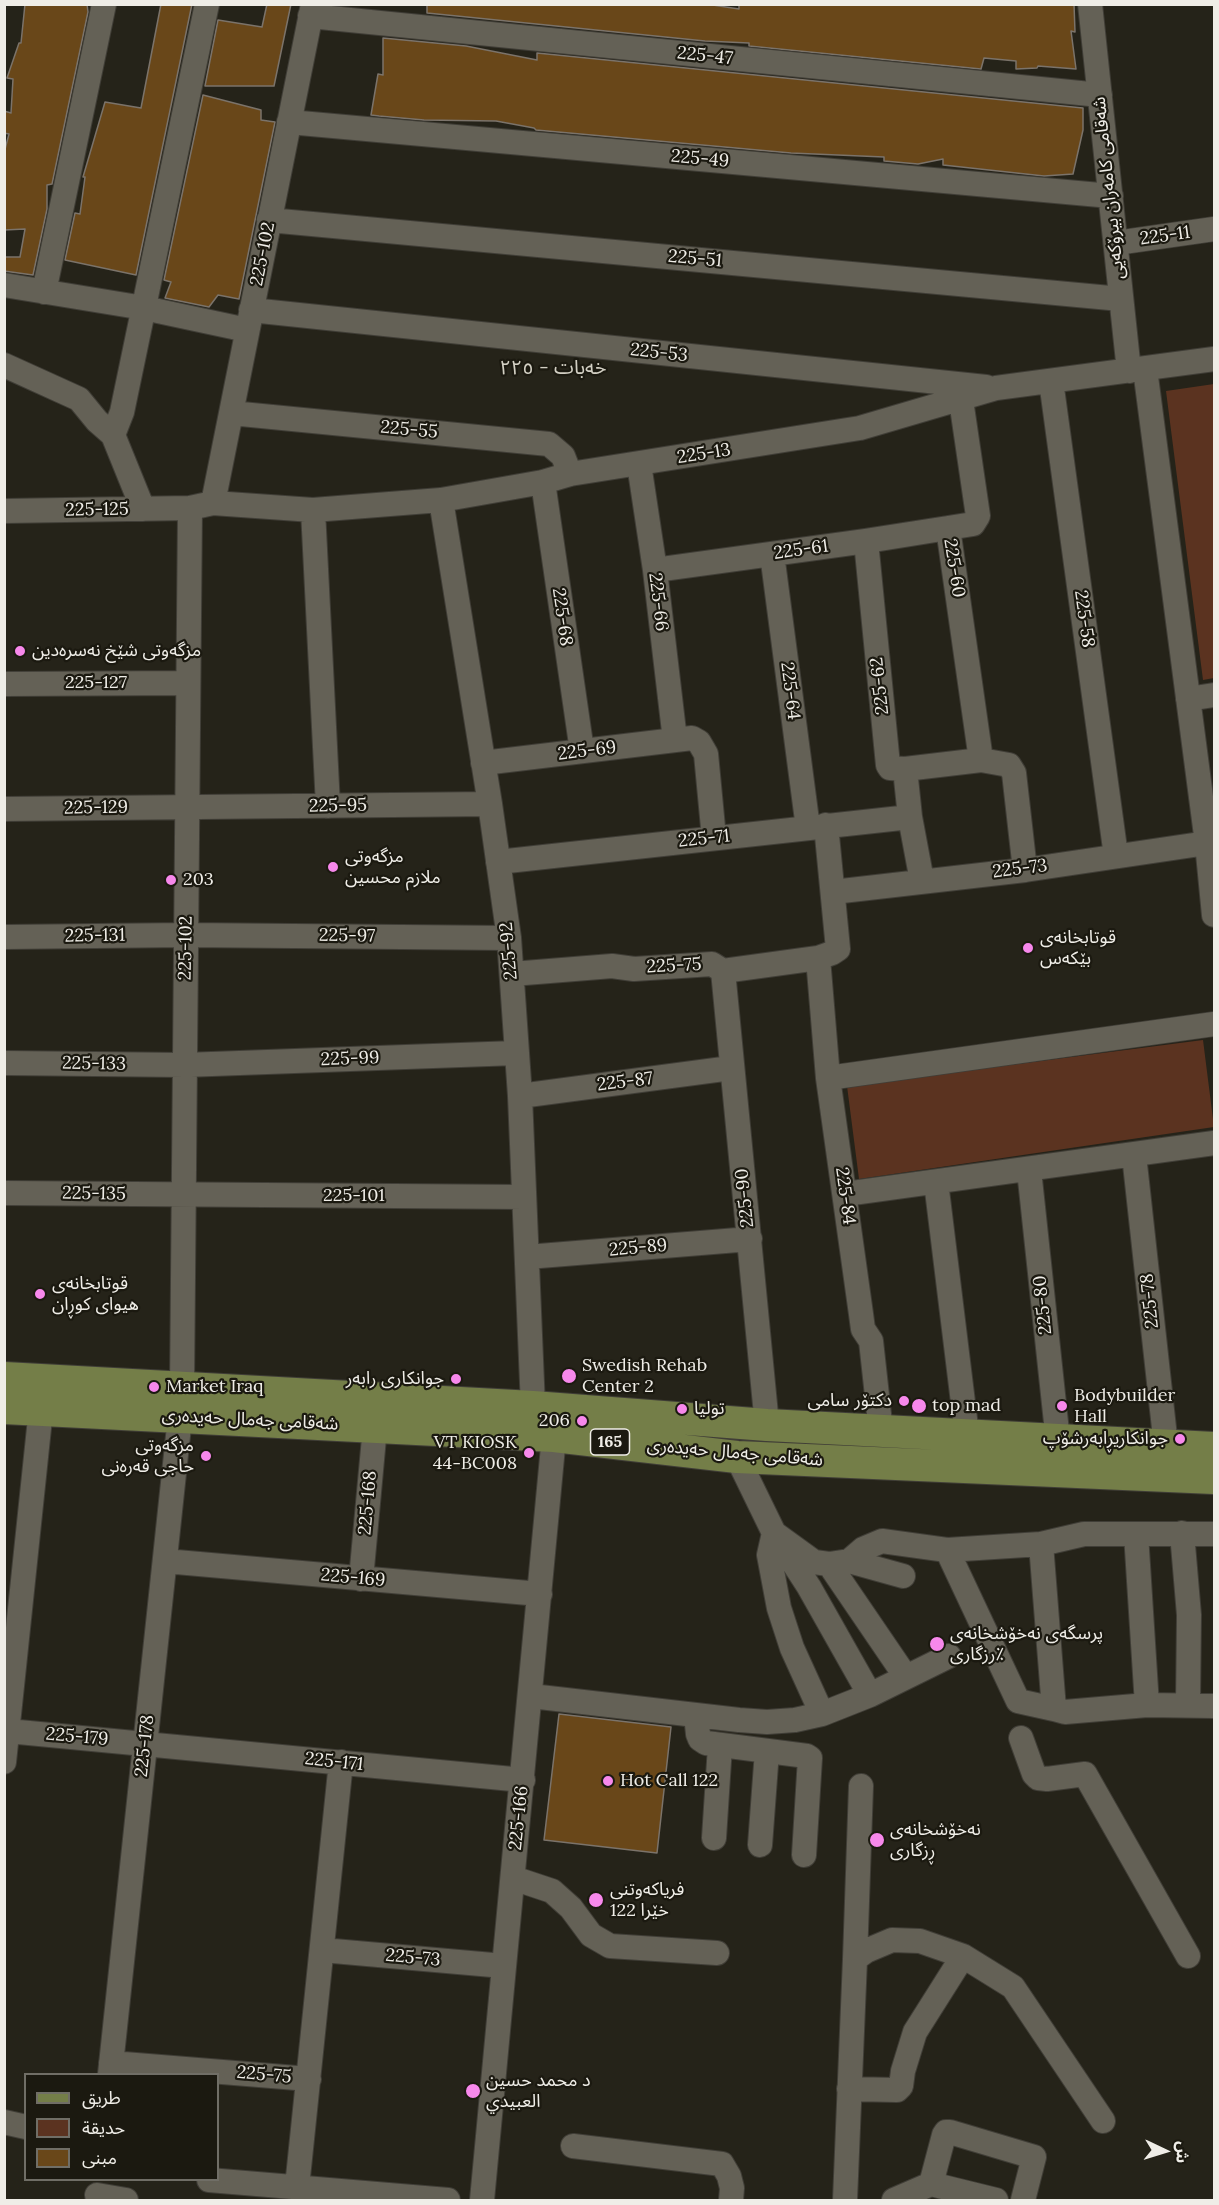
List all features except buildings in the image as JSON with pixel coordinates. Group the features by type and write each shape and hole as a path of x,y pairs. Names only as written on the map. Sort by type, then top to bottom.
{"main road":[{"name":"شەقامی جەمال حەیدەری","path":"4,1378 375,1427 554,1436 737,1457 1196,1459"},
{"name":"شەقامی جەمال حەیدەری","path":"4,1408 41,1410 181,1402 534,1407 767,1425 1058,1441 1196,1459"}],"street":[{"path":"44,292 104,4"},
{"path":"113,435 122,412 207,4"},
{"name":"شه‌قامی كامەران بیرۆكەیی","path":"1090,4 1121,299 1137,370 1209,834 1215,915"},
{"name":"225-47","path":"311,10 1100,95"},
{"name":"225-102","path":"181,1402 188,683 201,505 231,413 311,10"},
{"name":"225-49","path":"289,122 1111,196"},
{"name":"225-51","path":"269,220 1121,299"},
{"name":"225-11","path":"1116,243 1215,229"},
{"name":"225-53","path":"4,285 144,308 249,320 996,388"},
{"name":"225-13","path":"201,505 313,510 441,501 543,482 570,474 861,428 996,388 1215,359"},
{"path":"4,365 80,399 97,421 113,435 143,509"},
{"name":"225-58","path":"1051,381 1116,856"},
{"name":"225-60","path":"961,400 978,516 973,524 948,528 981,760"},
{"name":"225-55","path":"231,413 549,444 562,456 570,474"},
{"name":"225-66","path":"639,464 654,570 684,739"},
{"name":"225-68","path":"543,482 582,751"},
{"name":"225-92","path":"441,501 509,938 520,1096 534,1407"},
{"name":"225-125","path":"4,511 143,509 201,505"},
{"path":"313,510 328,806"},
{"name":"225-61","path":"654,570 948,528"},
{"name":"225-62","path":"866,541 888,766 905,769"},
{"name":"225-64","path":"772,554 817,827 833,892"},
{"name":"225-127","path":"4,684 188,683"},
{"path":"1188,699 1215,695"},
{"path":"684,739 699,742 706,754 714,838"},
{"name":"225-69","path":"483,763 684,739"},
{"path":"922,881 910,817 905,769 981,760 1009,765 1014,773 1025,870"},
{"name":"225-95","path":"187,807 489,804"},
{"name":"225-129","path":"4,809 187,807"},
{"name":"225-71","path":"498,862 910,817"},
{"name":"225-73","path":"833,892 1025,870 1116,856 1209,834"},
{"name":"225-84","path":"833,892 838,949 825,956 828,1078 863,1329 871,1341 881,1432"},
{"name":"225-131","path":"4,937 186,935"},
{"name":"225-97","path":"186,935 509,938"},
{"name":"225-75","path":"512,974 612,966 634,969 712,964 723,971 825,956"},
{"name":"225-90","path":"723,971 767,1425"},
{"path":"828,1078 1215,1024"},
{"name":"225-99","path":"184,1065 516,1053"},
{"name":"225-133","path":"4,1063 184,1065"},
{"name":"225-87","path":"520,1096 731,1068"},
{"path":"845,1194 1215,1143"},
{"name":"225-78","path":"1134,1155 1196,1459"},
{"name":"225-80","path":"1029,1170 1058,1441"},
{"path":"936,1182 967,1435"},
{"name":"225-135","path":"4,1193 184,1196"},
{"name":"225-101","path":"184,1196 524,1197"},
{"name":"225-89","path":"527,1257 750,1239"},
{"name":"225-178","path":"111,2069 181,1402"},
{"path":"4,1762 8,1731 16,1553 41,1410"},
{"name":"225-168","path":"361,1579 375,1427"},
{"name":"225-166","path":"482,2200 554,1436"},
{"path":"737,1457 774,1533 809,1587 870,1695"},
{"path":"774,1533 814,1563 839,1563 903,1576"},
{"path":"774,1533 769,1555 779,1608 792,1648 822,1714"},
{"path":"1182,1533 1189,1615 1188,1705"},
{"path":"839,1563 882,1541 947,1550 1041,1544 1084,1534 1215,1534"},
{"path":"1136,1534 1147,1705"},
{"path":"1041,1544 1054,1709"},
{"path":"947,1550 1018,1701 1065,1712 1147,1705 1215,1706"},
{"name":"225-169","path":"165,1561 540,1594"},
{"path":"839,1563 906,1677"},
{"path":"531,1696 767,1722 795,1720 822,1714 870,1695 949,1656"},
{"path":"696,1715 700,1739 706,1743 810,1758 804,1855"},
{"name":"225-179","path":"8,1731 146,1744"},
{"path":"1021,1738 1034,1774 1038,1778 1085,1774 1188,1956"},
{"name":"225-171","path":"146,1744 523,1780"},
{"path":"714,1838 720,1746"},
{"path":"760,1845 767,1751"},
{"path":"297,2187 341,1762"},
{"path":"845,2200 861,1786"},
{"path":"513,1878 552,1891 571,1908 591,1935 610,1946 717,1953"},
{"path":"855,1959 866,1951 892,1940 920,1941 963,1956 1013,1987 1103,2121"},
{"name":"225-73","path":"322,1950 504,1966"},
{"path":"849,2089 897,2090 901,2086 903,2071 915,2032 963,1956"},
{"name":"225-75","path":"111,2069 190,2073"},
{"name":"225-75","path":"219,2074 309,2079"},
{"path":"4,2122 24,2127"},
{"path":"931,2184 944,2135 950,2132 1034,2157 1023,2200"},
{"path":"573,2146 722,2164 729,2176 732,2188 731,2200"},
{"path":"219,2181 448,2200"},
{"path":"894,2200 931,2184 996,2200"},
{"path":"97,2192 126,2200"}],"green space":[{"path":"1214,384 1214,678 1203,680 1166,391"},
{"path":"1203,1040 1214,1127 859,1179 847,1086"}],"place":[{"name":"مزگه‌وتی شێخ نه‌سرەدین","path":"20,651"},
{"name":"مزگه‌وتی ملازم محسین","path":"333,867"},
{"name":"203","path":"171,880"},
{"name":"قوتابخانەی بێكه‌س","path":"1028,948"},
{"name":"قوتابخانەی هیوای کوڕان","path":"40,1294"},
{"name":"Swedish Rehab Center 2","path":"569,1376"},
{"name":"جوانکاری رابەر","path":"456,1379"},
{"name":"Market Iraq","path":"154,1387"},
{"name":"دكتۆر سامی","path":"904,1401"},
{"name":"top mad","path":"919,1406"},
{"name":"Bodybuilder Hall","path":"1062,1406"},
{"name":"تولیا","path":"682,1409"},
{"name":"206","path":"582,1421"},
{"name":"جوانكاریڕابەرشۆپ","path":"1180,1439"},
{"name":"VT KIOSK 44-BC008","path":"529,1453"},
{"name":"مزگەوتی حاجی قەرەنی","path":"206,1456"},
{"name":"پرسگەی نەخۆشخانەی رزگاری٪","path":"937,1644"},
{"name":"Hot Call 122","path":"608,1781"},
{"name":"نەخۆشخانەی ڕزگاری","path":"877,1840"},
{"name":"فریاکەوتنی خێرا 122","path":"596,1900"},
{"name":"د محمد حسين العبيدي","path":"473,2091"}],"district":[{"name":"خەبات - ٢٢٥","path":"553,368"}]}
